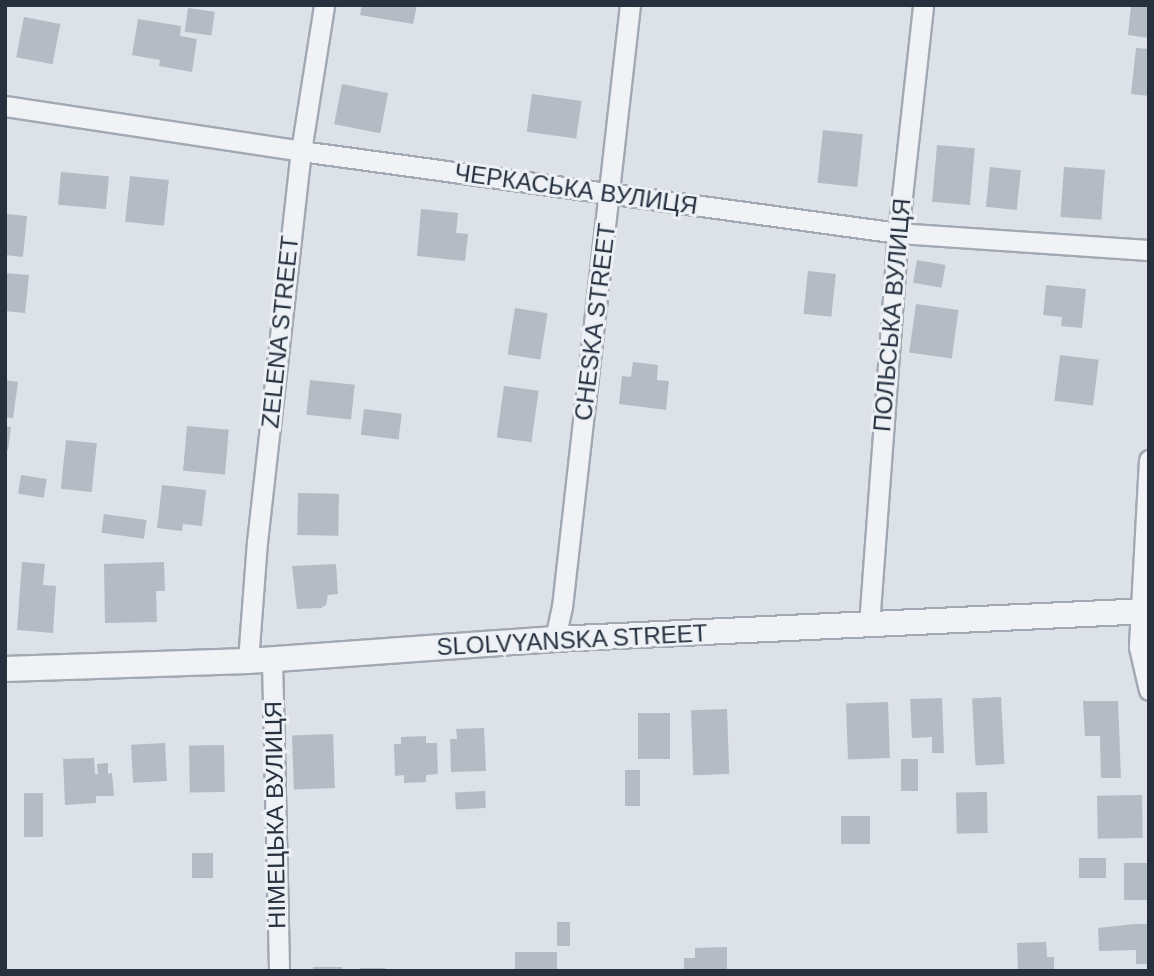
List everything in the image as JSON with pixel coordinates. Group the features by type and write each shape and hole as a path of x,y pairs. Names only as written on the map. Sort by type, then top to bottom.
{"street":[{"name":"ZELENA STREET","path":"260,660 257,542 301,150 324,5"},
{"name":"CHESKA STREET","path":"555,639 562,607 630,5"},
{"name":"ПОЛЬСЬКА ВУЛИЦЯ","path":"869,625 898,233 923,5"},
{"name":"ЧЕРКАСЬКА ВУЛИЦЯ","path":"5,106 898,233 1149,250"},
{"path":"1149,460 1144,611 1139,647 1149,690"},
{"name":"SLOLVYANSKA STREET","path":"5,669 260,660 555,639 1144,611"},
{"name":"НІМЕЦЬКА ВУЛИЦЯ","path":"260,660 279,971"}],"building":[{"path":"362,5 417,5 413,24 360,15"},
{"path":"1131,5 1149,5 1149,38 1128,35"},
{"path":"188,8 215,12 211,36 185,32"},
{"path":"24,17 60,24 52,64 16,57"},
{"path":"138,19 181,26 180,36 197,39 192,72 159,66 160,60 132,55"},
{"path":"1136,48 1149,49 1149,96 1131,94"},
{"path":"342,84 388,93 380,133 334,124"},
{"path":"532,94 582,101 576,139 527,132"},
{"path":"823,130 863,134 857,187 817,183"},
{"path":"937,145 975,148 970,205 932,202"},
{"path":"990,167 1021,170 1017,210 986,207"},
{"path":"1064,167 1105,170 1101,220 1061,217"},
{"path":"61,172 109,176 106,209 58,205"},
{"path":"130,176 169,180 164,226 125,222"},
{"path":"421,209 458,213 456,233 468,234 465,261 417,256"},
{"path":"5,214 27,216 23,257 5,255"},
{"path":"917,260 946,265 942,288 913,283"},
{"path":"808,271 836,274 831,317 804,314"},
{"path":"5,273 29,275 25,313 5,311"},
{"path":"1046,285 1086,289 1082,328 1061,326 1062,317 1043,315"},
{"path":"916,304 959,310 952,359 909,353"},
{"path":"515,308 548,313 540,360 508,354"},
{"path":"1060,355 1099,360 1093,405 1054,401"},
{"path":"633,362 658,365 657,380 669,381 666,410 619,404 622,376 631,377"},
{"path":"5,380 18,382 13,418 5,417"},
{"path":"310,380 355,385 351,420 306,415"},
{"path":"504,386 539,391 531,442 497,437"},
{"path":"364,409 402,414 399,439 361,435"},
{"path":"5,426 11,427 8,450 5,450"},
{"path":"187,426 229,430 225,474 183,471"},
{"path":"66,440 97,443 92,492 61,489"},
{"path":"21,475 47,479 44,498 18,494"},
{"path":"162,485 206,490 202,526 183,524 182,531 157,528"},
{"path":"298,493 339,494 338,536 297,535"},
{"path":"104,514 147,520 144,539 101,533"},
{"path":"22,562 45,564 43,585 56,586 53,633 17,630"},
{"path":"164,562 165,591 156,591 157,622 105,623 104,564"},
{"path":"336,564 338,594 328,595 326,605 321,608 297,609 292,566"},
{"path":"1001,697 1005,764 976,765 972,699"},
{"path":"942,698 944,753 932,753 932,737 912,738 910,699"},
{"path":"1083,701 1118,701 1121,778 1101,778 1100,736 1085,736"},
{"path":"888,702 890,758 848,759 846,703"},
{"path":"727,709 729,774 693,775 691,710"},
{"path":"638,713 670,713 670,759 638,759"},
{"path":"484,728 486,771 451,772 450,739 457,739 456,729"},
{"path":"333,734 335,788 294,789 292,735"},
{"path":"426,736 426,743 437,743 438,774 426,775 426,782 404,783 404,775 395,776 394,744 401,744 401,737"},
{"path":"165,743 167,781 133,783 131,745"},
{"path":"224,745 225,792 190,793 189,746"},
{"path":"94,758 95,774 98,774 97,764 108,763 108,774 112,773 114,796 96,796 96,803 65,805 63,759"},
{"path":"901,759 918,759 918,791 901,791"},
{"path":"625,770 640,770 640,806 625,806"},
{"path":"485,791 486,808 456,810 455,793"},
{"path":"987,792 988,833 957,834 956,793"},
{"path":"24,793 43,793 43,837 24,837"},
{"path":"1142,795 1143,838 1098,839 1097,796"},
{"path":"841,816 870,816 870,844 841,844"},
{"path":"192,853 213,853 213,878 192,878"},
{"path":"1079,858 1106,858 1106,878 1079,878"},
{"path":"1124,863 1149,863 1149,900 1124,900"},
{"path":"557,922 570,922 570,946 557,946"},
{"path":"1149,924 1149,964 1136,964 1136,950 1099,951 1098,928"},
{"path":"1046,942 1047,957 1054,957 1054,971 1018,971 1017,943"},
{"path":"727,947 727,971 684,971 684,958 695,958 695,948"},
{"path":"515,952 557,952 557,971 515,971"},
{"path":"313,967 342,967 342,971 313,971"},
{"path":"360,968 385,968 385,971 360,971"}]}
